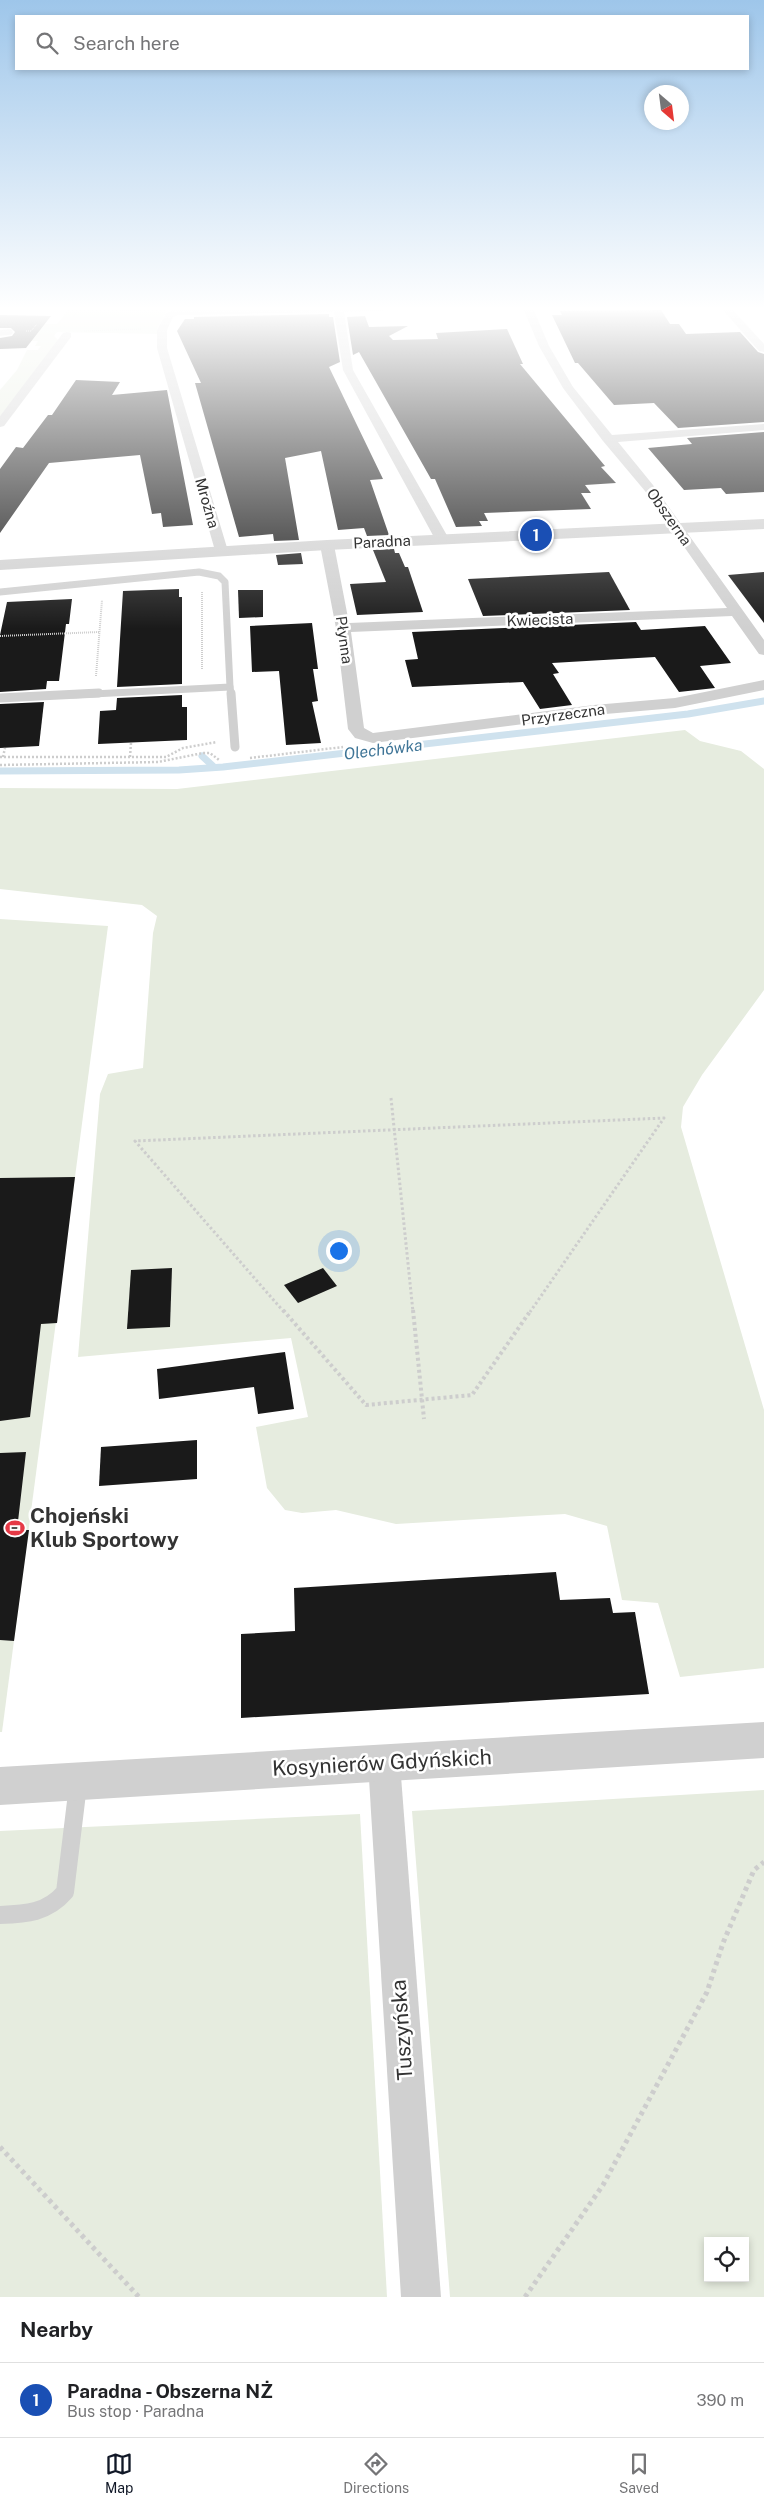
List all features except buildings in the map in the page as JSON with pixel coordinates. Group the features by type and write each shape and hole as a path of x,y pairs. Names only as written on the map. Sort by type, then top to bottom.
{"street":[{"name":"Mroźna","path":"181,415 220,551"},
{"path":"373,415 442,539"},
{"name":"Obszerna","path":"589,415 649,488 764,651"},
{"path":"607,439 764,427"},
{"name":"Paradna","path":"0,565 326,545 764,524"},
{"name":"Płynna","path":"326,545 343,628 356,729 361,735"},
{"name":"Kwiecista","path":"343,628 736,612"},
{"name":"Przyrzeczna","path":"361,735 373,738 594,710 675,703 764,685"},
{"name":"Kosynierów Gdyńskich","path":"0,1786 764,1740"},
{"name":"Tuszyńska","path":"384,1764 421,2297"}],"lane":[{"path":"0,592 199,572 219,576 225,582 234,744"},
{"path":"0,698 230,687"},
{"path":"0,1915 30,1914 56,1904 65,1892 79,1781"}],"path":[{"path":"202,582 202,672"},
{"path":"96,679 102,599"},
{"path":"0,636 100,632"},
{"path":"248,758 353,746 361,735"},
{"path":"130,757 131,743"},
{"path":"5,748 2,757 166,757 183,748 211,743 234,744"},
{"path":"0,765 158,762 172,761 203,753 210,753 223,761"},
{"path":"391,1098 424,1419"},
{"path":"664,1118 472,1395 366,1405 135,1141 394,1130 664,1118"},
{"path":"525,2297 603,2185 707,1992 723,1944 754,1870 764,1862"},
{"path":"0,2147 139,2297"}],"shaded area":[{"path":"685,730 700,741 741,751 764,769 764,990 702,1075 683,1107 681,1127 764,1410 764,1668 680,1677 658,1603 622,1600 607,1526 565,1514 396,1524 336,1510 302,1513 285,1510 267,1488 256,1427 308,1417 291,1338 78,1357 100,1094 108,1074 143,1068 153,933 157,916 142,905 0,889 0,788 177,789"},
{"name":"Chojeński Klub Sportowy","path":"0,919 108,926 2,1732 0,1732"},
{"path":"764,1790 764,2297 450,2297 412,1811"},
{"path":"360,1814 387,2297 0,2297 0,1831"}],"waterway":[{"name":"Olechówka","path":"0,771 179,770 223,767 688,714 764,701"},
{"path":"202,756 214,767"}],"place":[{"name":"Paradna - Obszerna NŻ","path":"536,535"},
{"name":"Chojeński Klub Sportowy","path":"15,1528"}]}
